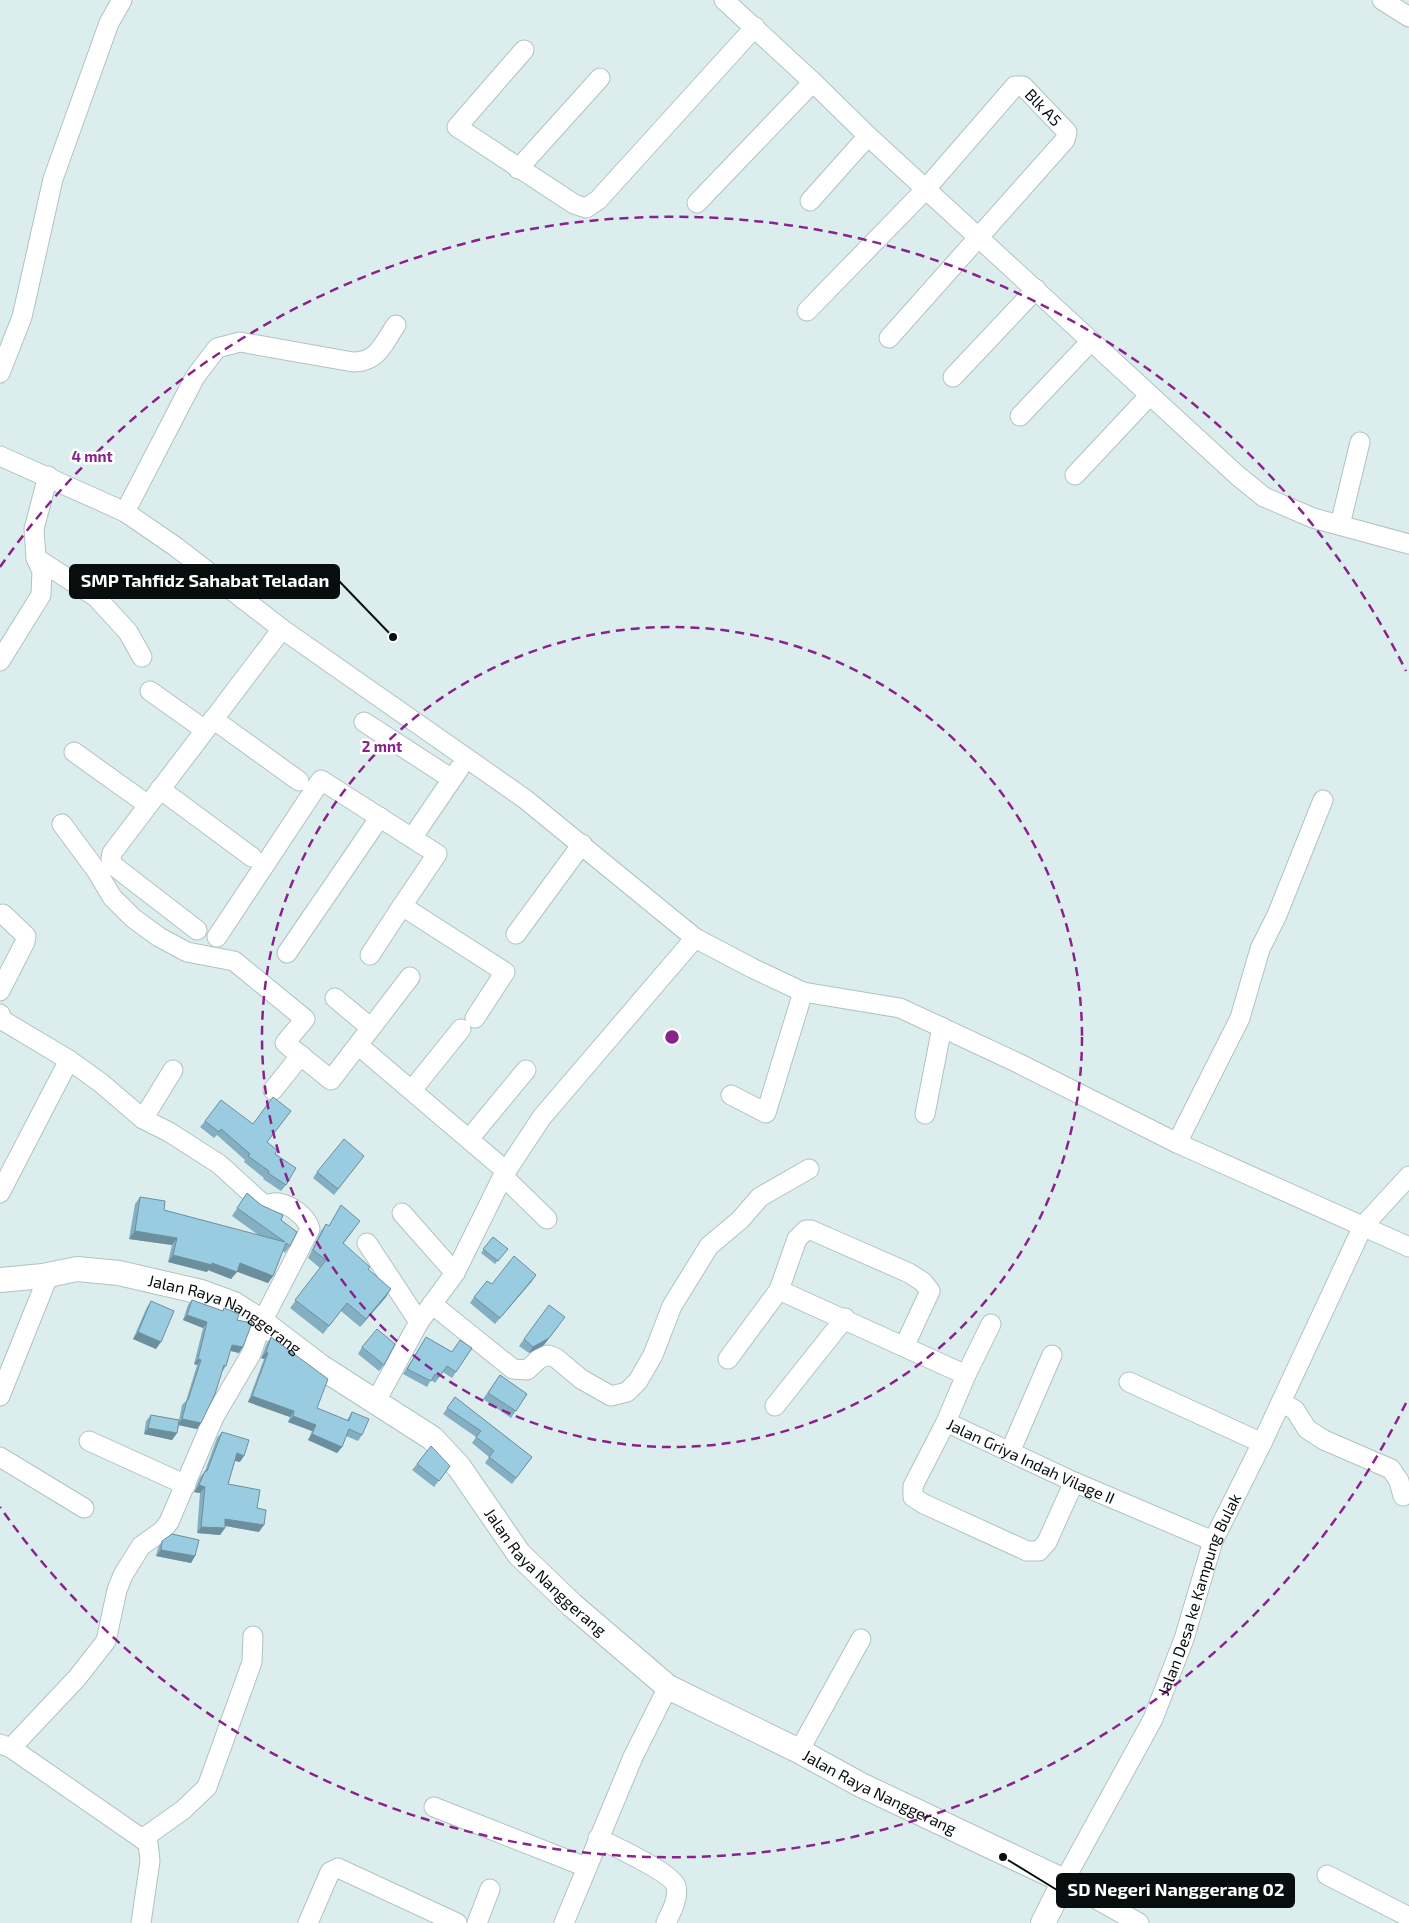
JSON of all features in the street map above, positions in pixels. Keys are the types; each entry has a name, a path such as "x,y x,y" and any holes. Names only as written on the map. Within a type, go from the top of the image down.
{"street":[{"path":"0,373 22,317 53,180 109,22 122,0"},
{"path":"724,0 755,27 925,189 1238,476 1264,497 1313,518 1409,544"},
{"path":"524,50 457,126 574,204 586,208 598,200 755,27"},
{"path":"518,168 600,78"},
{"path":"697,203 813,82"},
{"name":"Blk A5","path":"925,189 1015,86 1023,86 1067,132 1067,136 979,237"},
{"path":"810,201 868,136"},
{"path":"807,311 925,189"},
{"path":"889,338 979,237"},
{"path":"953,377 1036,289"},
{"path":"125,512 195,377 217,348 240,342 353,362 366,362 376,356 396,325"},
{"path":"1020,416 1091,341"},
{"path":"1076,475 1150,395"},
{"path":"1340,525 1360,442"},
{"path":"0,456 125,512 176,547 282,629 525,799 695,938 803,992 900,1008 942,1026 1177,1143 1409,1247"},
{"path":"0,661 41,595 42,571 36,558 34,529 48,476"},
{"path":"36,558 96,597 128,632 142,657"},
{"path":"197,930 112,863 112,853 282,629"},
{"path":"150,691 299,781"},
{"path":"364,722 452,779"},
{"path":"74,752 148,805"},
{"path":"412,838 466,758"},
{"path":"217,937 321,780 437,854 370,955"},
{"path":"160,788 252,857"},
{"path":"1177,1143 1240,1018 1260,949 1277,915 1323,800"},
{"path":"287,953 380,817"},
{"path":"62,824 96,870 112,897 133,918 160,937 187,952 234,961 305,1019 285,1042 331,1080 410,977"},
{"path":"516,934 582,844"},
{"path":"402,906 505,972 468,1023 412,1090"},
{"path":"0,991 25,942 26,936 3,914"},
{"path":"376,1401 420,1322 455,1273 504,1173 542,1117 695,938"},
{"path":"731,1095 766,1113 803,992"},
{"path":"335,998 371,1028"},
{"path":"0,1014 2,1020 69,1060 101,1083 143,1119 169,1132 219,1164 263,1204 279,1203 284,1205 300,1214 309,1224 310,1234 262,1322 251,1354 214,1417 169,1522 162,1531 141,1546 124,1575 117,1590 106,1641 78,1678 5,1746 148,1844 150,1861 141,1923"},
{"path":"924,1114 942,1026"},
{"path":"358,1045 469,1139 547,1219"},
{"path":"273,1090 301,1055"},
{"path":"0,1193 69,1060"},
{"path":"143,1119 173,1070"},
{"path":"469,1139 526,1070"},
{"path":"432,1304 513,1369 527,1370 539,1359 548,1355 556,1358 582,1379 611,1396 621,1395 632,1388 653,1355 672,1306 709,1246 740,1220 760,1197 809,1169"},
{"name":"Jalan Desa ke Kampung Bulak","path":"1064,1881 1153,1719 1184,1640 1213,1541 1262,1443 1363,1226 1409,1176"},
{"path":"402,1213 455,1273"},
{"path":"728,1359 780,1290 797,1239 806,1230 811,1230 910,1273 923,1282 930,1291 904,1347"},
{"path":"367,1243 420,1322"},
{"name":"Jalan Raya Nanggerang","path":"0,1280 49,1274 77,1268 119,1274 201,1292 234,1304 262,1322 321,1367 432,1438 459,1468 519,1554 572,1605 668,1687 799,1751 861,1785 1064,1881"},
{"path":"0,1396 49,1274"},
{"path":"780,1290 845,1318 966,1375"},
{"path":"775,1406 845,1318"},
{"name":"Jalan Griya Indah Vilage II","path":"991,1324 946,1422 1074,1482 1213,1541"},
{"path":"1010,1452 1052,1355"},
{"path":"1129,1382 1262,1443"},
{"path":"1281,1402 1295,1410 1307,1429 1324,1440 1390,1469 1399,1481 1403,1496"},
{"path":"946,1422 913,1486 913,1497 924,1504 1027,1551 1039,1551 1047,1542 1074,1482"},
{"path":"89,1441 186,1485"},
{"path":"0,1457 84,1508"},
{"path":"142,1839 183,1810 207,1787 252,1662 254,1636"},
{"path":"799,1751 860,1639"},
{"path":"564,1923 586,1866 647,1725 668,1687"},
{"path":"434,1808 586,1866"},
{"path":"598,1838 665,1874 675,1885 676,1896 666,1923"},
{"path":"308,1923 330,1872 338,1868 457,1923"},
{"path":"1326,1875 1408,1918"},
{"path":"1043,1923 1064,1881 1139,1923"},
{"path":"477,1923 490,1889"}],"building":[{"path":"273,1097 291,1111 267,1142 277,1150 275,1154 296,1168 286,1185 248,1156 250,1154 221,1129 219,1132 205,1121 221,1100 253,1124"},
{"path":"344,1139 364,1156 338,1189 317,1172"},
{"path":"247,1193 261,1205 283,1215 281,1220 297,1232 290,1246 286,1243 273,1276 240,1263 237,1272 212,1263 212,1265 173,1255 177,1238 135,1231 140,1197 165,1201 164,1210 285,1242 237,1208"},
{"path":"341,1205 360,1221 343,1243 391,1289 366,1319 347,1303 329,1326 295,1300 326,1260 313,1250 326,1224 329,1226"},
{"path":"493,1237 508,1249 498,1261 483,1249"},
{"path":"514,1256 536,1275 500,1318 474,1297 487,1281 492,1284"},
{"path":"192,1300 223,1311 224,1308 239,1315 237,1320 252,1323 243,1347 232,1345 215,1394 201,1423 182,1419 201,1360 198,1359 207,1322 187,1315"},
{"path":"151,1301 174,1311 161,1342 138,1332"},
{"path":"549,1305 565,1317 549,1338 533,1347 524,1339"},
{"path":"377,1329 395,1344 384,1365 362,1347"},
{"path":"271,1337 328,1379 317,1408 349,1421 352,1412 369,1419 362,1435 349,1429 342,1447 312,1434 316,1425 293,1416 294,1411 252,1396 268,1353 266,1352"},
{"path":"426,1337 452,1352 460,1340 472,1348 456,1372 447,1366 439,1377 435,1374 431,1381 407,1369"},
{"path":"500,1375 527,1394 516,1411 488,1393"},
{"path":"455,1397 532,1457 516,1478 489,1457 494,1451 476,1437 481,1431 447,1408"},
{"path":"151,1415 179,1420 177,1433 148,1428"},
{"path":"222,1432 249,1440 244,1456 237,1453 228,1484 260,1490 257,1508 266,1510 264,1525 225,1519 225,1528 201,1527 205,1487 199,1485 205,1471 207,1471"},
{"path":"431,1446 450,1466 439,1481 417,1464"},
{"path":"172,1534 199,1540 195,1556 161,1550 162,1541"}],"place":[{"name":"SMP Tahfidz Sahabat Teladan","path":"393,637"},
{"name":"SD Negeri Nanggerang 02","path":"1003,1857"}]}
